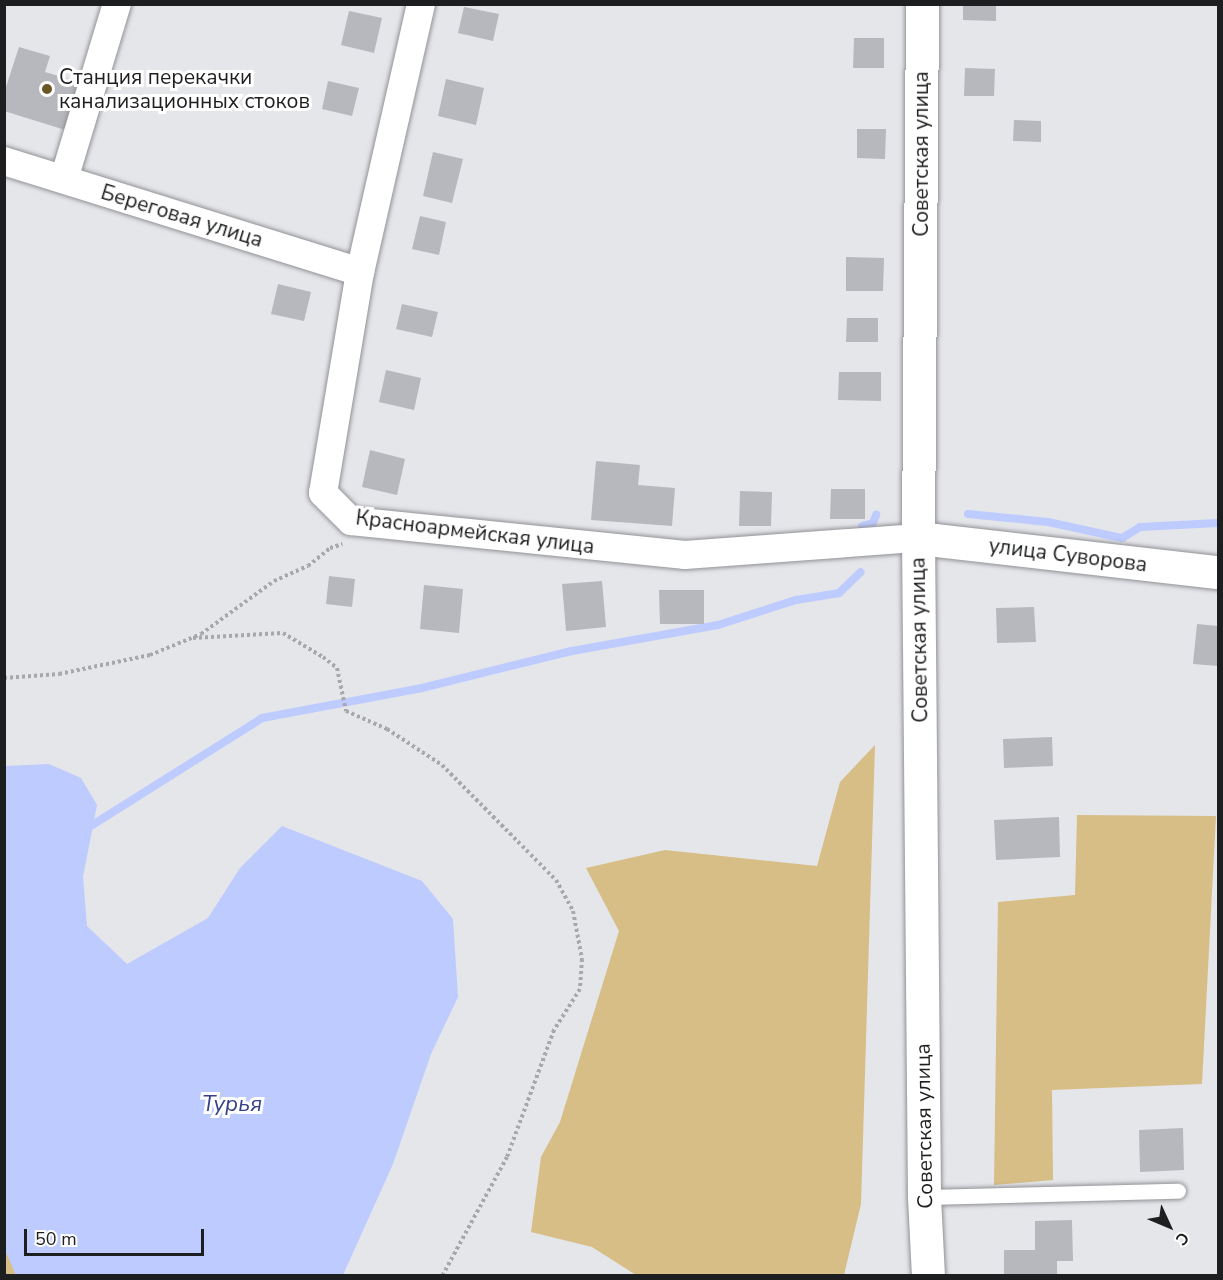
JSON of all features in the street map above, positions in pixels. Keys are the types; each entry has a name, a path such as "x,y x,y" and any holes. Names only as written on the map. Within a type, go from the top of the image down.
{"main road":[{"name":"Советская улица","path":"922,4 918,538 924,1197 928,1275"},
{"name":"улица Суворова","path":"918,538 1218,572"}],"street":[{"path":"64,179 117,4"},
{"name":"Красноармейская улица","path":"421,4 360,272 323,493 351,521 685,555 918,538"},
{"name":"Береговая улица","path":"4,161 360,272"}],"lane":[{"path":"924,1197 1178,1191"}],"path":[{"path":"4,678 59,674 150,655 193,638 274,581 308,566 330,548 378,524"},
{"path":"193,638 283,633 323,657 337,668 346,711 387,729 442,765 556,880 573,911 582,959 580,988 554,1030 507,1157 442,1275"}],"shaded area":[{"path":"875,745 861,1204 844,1275 636,1275 592,1247 531,1232 541,1157 560,1122 619,931 586,868 665,850 817,866 840,782"},
{"path":"1077,815 1216,816 1202,1084 1052,1090 1053,1180 994,1185 998,902 1075,895"},
{"path":"5,1248 16,1275 5,1275"}],"water":[{"name":"Турья","path":"49,764 81,778 97,805 83,877 87,926 127,964 208,918 240,868 282,826 422,881 453,919 458,997 431,1054 393,1164 343,1275 16,1275 4,1248 5,766"}],"building":[{"path":"963,4 996,4 996,21 963,20"},
{"path":"464,7 499,14 493,41 458,33"},
{"path":"349,11 382,18 374,53 341,45"},
{"path":"854,38 884,38 884,68 853,68"},
{"name":"Станция перекачки канализационных стоков","path":"19,47 50,56 45,72 90,85 75,133 4,111 4,93"},
{"path":"965,68 995,69 994,96 964,96"},
{"path":"446,79 484,88 476,125 438,116"},
{"path":"328,81 359,88 352,116 322,109"},
{"path":"1014,120 1041,121 1041,142 1013,141"},
{"path":"857,129 886,129 885,159 857,158"},
{"path":"433,152 463,159 452,203 423,196"},
{"path":"420,216 446,222 439,255 412,249"},
{"path":"846,257 884,258 883,291 846,291"},
{"path":"278,284 311,292 304,321 271,314"},
{"path":"402,304 438,312 432,337 396,329"},
{"path":"847,318 878,318 878,342 846,342"},
{"path":"386,370 421,378 414,410 379,402"},
{"path":"839,372 881,372 881,401 838,400"},
{"path":"370,450 405,459 397,495 362,487"},
{"path":"596,461 640,465 638,485 675,488 672,526 591,520"},
{"path":"831,489 865,489 865,519 830,519"},
{"path":"740,491 772,492 771,526 739,526"},
{"path":"329,576 355,579 352,607 326,604"},
{"path":"602,581 606,627 566,631 562,584"},
{"path":"424,585 463,589 459,633 420,629"},
{"path":"659,590 704,590 704,624 660,624"},
{"path":"1034,607 1036,642 997,643 996,608"},
{"path":"1197,624 1218,626 1218,666 1193,664"},
{"path":"1052,737 1053,766 1004,768 1003,739"},
{"path":"1059,817 1060,857 996,860 994,820"},
{"path":"1183,1128 1184,1170 1140,1172 1139,1130"},
{"path":"1072,1220 1073,1261 1057,1261 1057,1276 1004,1276 1004,1250 1035,1250 1035,1221"}],"waterway":[{"path":"968,514 1048,522 1122,538 1140,527 1218,523"},
{"path":"862,526 873,523 876,515"},
{"path":"86,829 262,718 422,688 572,651 718,625 796,600 839,593 861,572"}],"place":[{"name":"Станция перекачки канализационных стоков","path":"47,89"}]}
